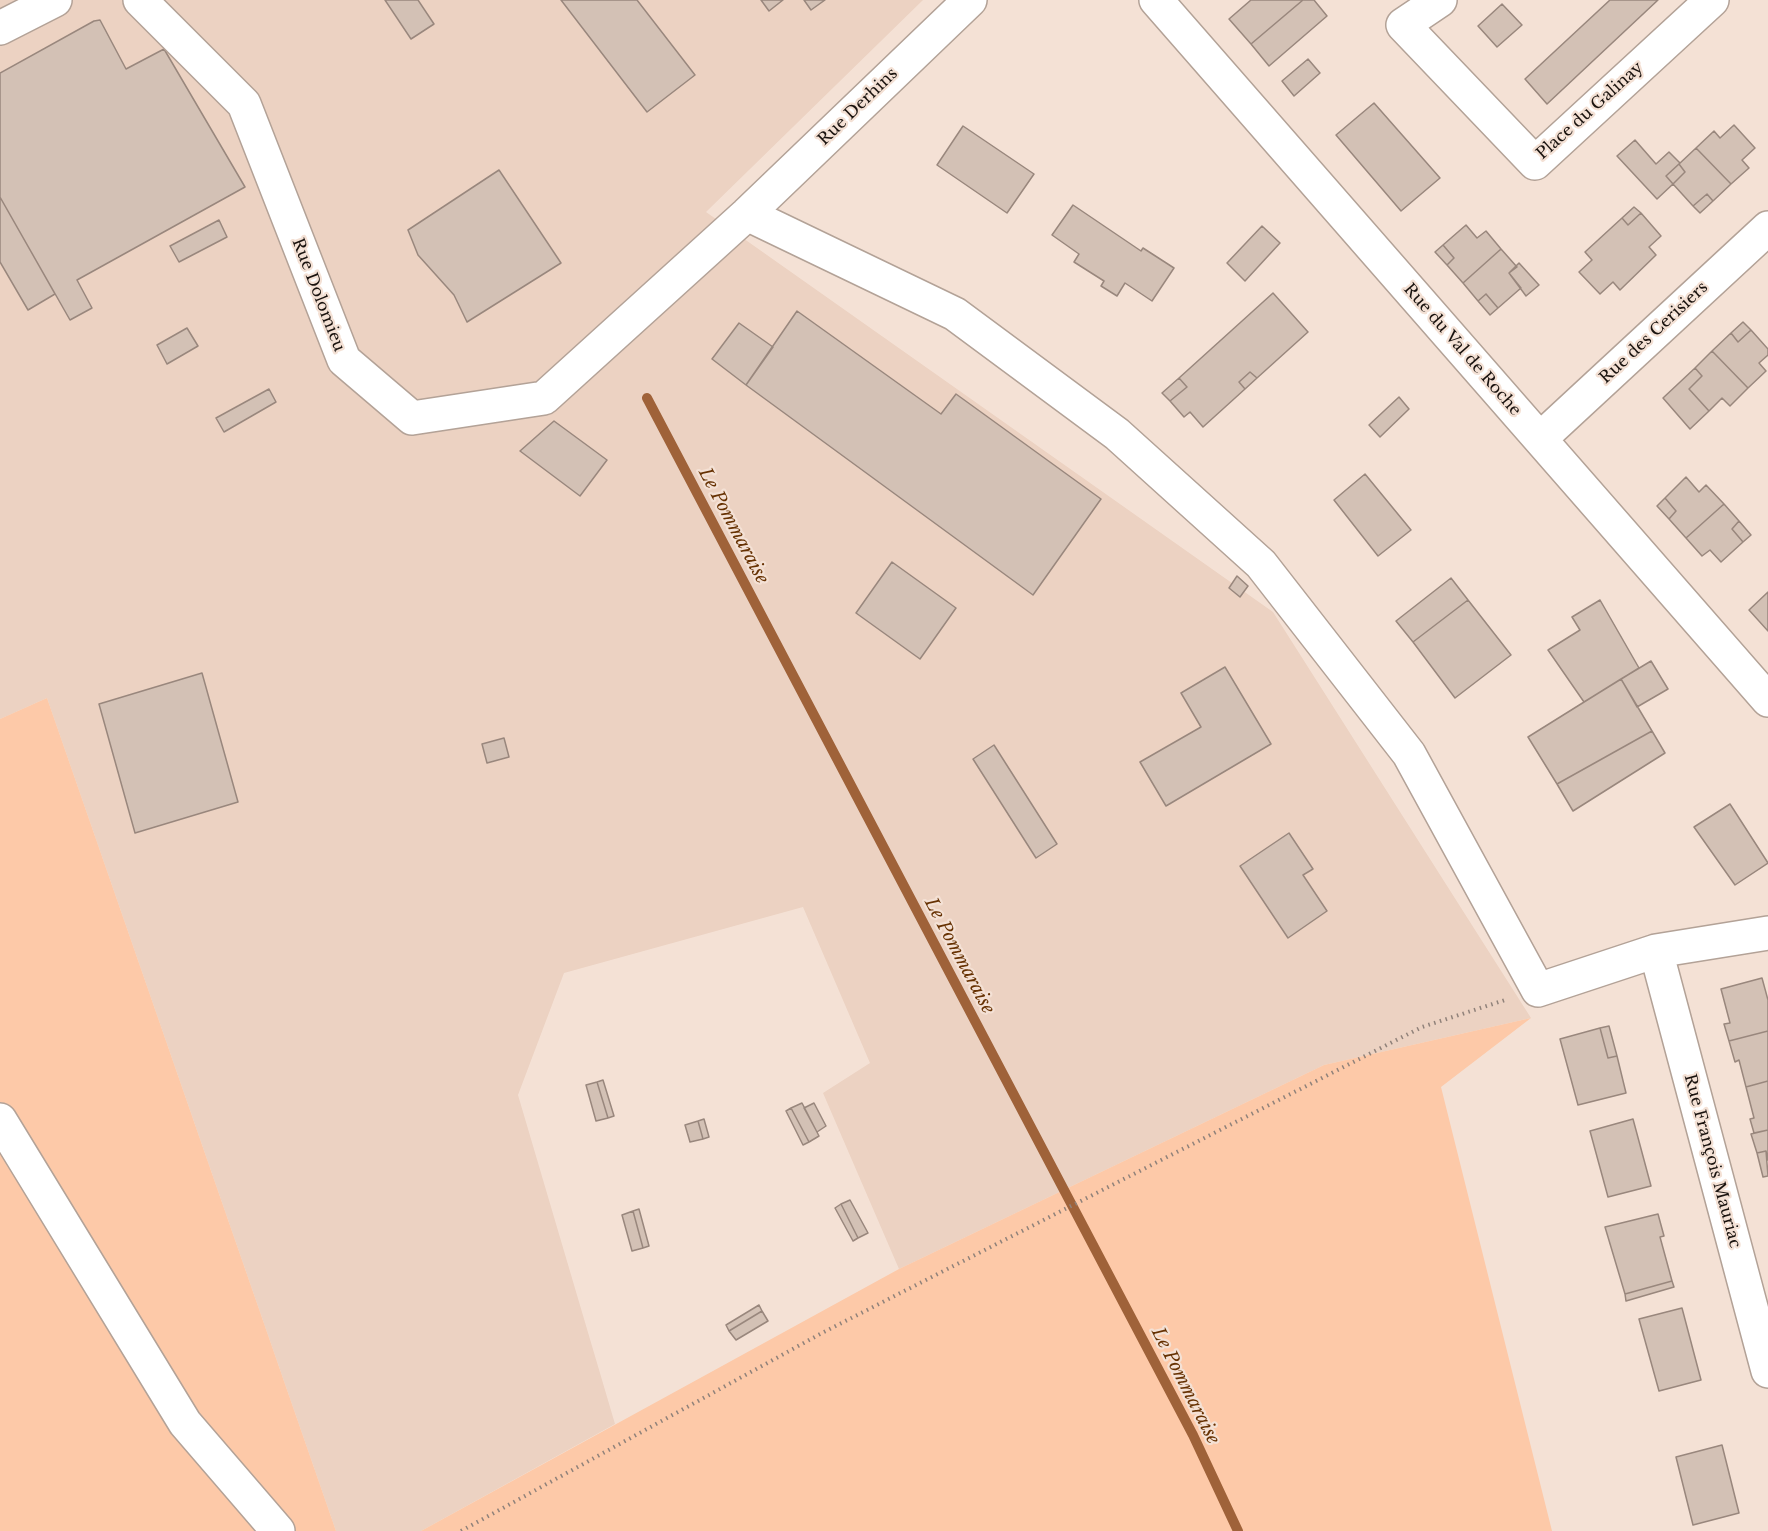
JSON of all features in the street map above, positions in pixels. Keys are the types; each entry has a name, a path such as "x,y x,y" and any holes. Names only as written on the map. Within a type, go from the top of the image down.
{"street":[{"path":"0,28 55,0"},
{"name":"Rue Dolomieu","path":"140,0 244,104 344,360 412,418 544,398 747,214"},
{"name":"Rue Derhins","path":"747,214 970,0"},
{"name":"Rue du Val de Roche","path":"1156,0 1768,700"},
{"name":"Place du Galinay","path":"1440,0 1403,26 1536,163 1712,0"},
{"path":"747,214 956,314 1117,434 1261,564 1410,754 1538,990 1656,951 1768,933"},
{"name":"Rue des Cerisiers","path":"1540,439 1768,228"},
{"name":"Rue François Mauriac","path":"1656,951 1768,1371"},
{"path":"0,1120 184,1423 278,1531"}],"path":[{"path":"461,1531 822,1333 1422,1027 1538,990"}],"shaded area":[{"path":"0,0 923,0 706,212 1273,612 1531,1018 1324,1065 899,1269 823,1093 870,1063 803,907 564,973 518,1095 615,1424 421,1531 336,1531 47,698 0,719"},
{"path":"47,698 336,1531 0,1531 0,719"},
{"path":"1531,1018 1441,1087 1552,1531 421,1531 899,1269 1324,1065"}],"building":[{"path":"385,0 418,0 434,24 411,39"},
{"path":"561,0 637,0 695,75 647,112"},
{"path":"761,0 783,0 769,11"},
{"path":"804,0 825,0 811,10"},
{"path":"1251,0 1303,0 1251,44 1229,19"},
{"path":"1303,0 1314,0 1327,16 1269,66 1251,44"},
{"path":"1610,0 1658,0 1547,104 1525,79"},
{"path":"1502,4 1522,25 1497,47 1478,26"},
{"path":"100,20 126,69 164,49 245,187 77,280 92,308 70,320 0,197 0,73 94,21"},
{"path":"1308,59 1320,73 1294,96 1282,81"},
{"path":"1374,103 1440,178 1401,211 1336,135"},
{"path":"1734,125 1755,148 1742,160 1749,168 1731,184 1696,148 1714,131 1720,138"},
{"path":"963,126 1034,174 1007,213 937,165"},
{"path":"1635,140 1656,164 1669,152 1680,163 1666,176 1673,184 1657,199 1617,156"},
{"path":"1696,148 1731,184 1713,201 1707,194 1693,206 1673,184 1685,172 1679,164"},
{"path":"1679,164 1685,172 1673,184 1666,176"},
{"path":"499,170 561,263 467,322 454,295 418,255 408,230"},
{"path":"1707,194 1713,201 1700,213 1693,206"},
{"path":"0,197 55,294 28,310 0,262"},
{"path":"1073,205 1141,251 1143,248 1174,268 1152,301 1125,283 1117,296 1101,286 1104,281 1074,262 1079,254 1052,235"},
{"path":"1634,207 1641,213 1628,225 1622,218"},
{"path":"1641,213 1661,236 1649,247 1656,255 1620,290 1613,282 1600,294 1579,272 1592,260 1585,252 1622,218 1628,225"},
{"path":"219,220 227,237 179,262 170,246"},
{"path":"1466,225 1477,238 1486,231 1501,249 1463,283 1447,265 1454,258 1443,245"},
{"path":"1262,226 1280,243 1245,281 1227,263"},
{"path":"1443,245 1454,258 1447,265 1435,252"},
{"path":"1501,249 1517,267 1509,273 1521,288 1498,308 1486,294 1478,301 1463,283"},
{"path":"1519,263 1539,285 1526,296 1509,273"},
{"path":"1273,293 1308,332 1257,378 1250,372 1239,382 1245,389 1203,427 1190,412 1184,417 1170,401 1187,387 1179,378"},
{"path":"1486,294 1498,308 1490,315 1478,301"},
{"path":"797,311 941,414 956,394 1101,499 1033,595 746,385"},
{"path":"1743,322 1751,330 1738,342 1731,333"},
{"path":"739,323 773,347 746,385 712,359"},
{"path":"187,328 198,346 167,364 157,345"},
{"path":"1751,330 1768,349 1768,355 1759,363 1766,371 1748,388 1712,351 1731,333 1738,342"},
{"path":"1712,351 1748,388 1730,406 1722,398 1709,411 1689,389 1702,376 1695,368"},
{"path":"1695,368 1702,376 1689,389 1709,411 1690,429 1663,398"},
{"path":"1250,372 1257,378 1245,389 1239,382"},
{"path":"1179,378 1187,387 1170,401 1162,393"},
{"path":"269,389 276,402 224,432 216,418"},
{"path":"1399,397 1409,409 1380,437 1369,425"},
{"path":"554,421 607,460 580,496 520,451"},
{"path":"1365,474 1411,530 1378,556 1334,500"},
{"path":"1686,477 1699,492 1706,485 1724,504 1686,538 1669,519 1676,511 1665,498"},
{"path":"1665,498 1676,511 1669,519 1657,506"},
{"path":"1724,504 1739,521 1732,529 1743,542 1721,562 1710,550 1702,556 1686,538"},
{"path":"1739,521 1751,535 1743,542 1732,529"},
{"path":"892,562 956,608 920,659 856,613"},
{"path":"1237,576 1248,586 1240,597 1229,588"},
{"path":"1451,578 1468,600 1413,642 1396,621"},
{"path":"1768,592 1768,631 1749,610"},
{"path":"1468,600 1511,655 1455,698 1413,642"},
{"path":"1600,600 1639,668 1584,702 1548,650 1580,630 1572,617"},
{"path":"1651,661 1668,689 1637,707 1621,679"},
{"path":"1225,667 1271,744 1166,806 1140,762 1201,727 1181,693"},
{"path":"202,673 238,802 135,833 99,704"},
{"path":"1621,679 1652,731 1557,784 1528,737"},
{"path":"1652,731 1665,753 1573,811 1557,784"},
{"path":"504,738 509,757 487,763 482,744"},
{"path":"994,745 1057,844 1036,858 973,759"},
{"path":"1730,804 1768,863 1735,885 1694,827"},
{"path":"1289,833 1313,869 1303,875 1327,911 1288,938 1240,866"},
{"path":"1762,978 1768,1000 1768,1031 1729,1041 1724,1024 1730,1023 1721,989"},
{"path":"1609,1026 1617,1056 1608,1058 1600,1028"},
{"path":"1600,1028 1608,1058 1617,1056 1626,1093 1578,1105 1560,1039"},
{"path":"1768,1031 1768,1081 1746,1087 1739,1060 1735,1062 1729,1041"},
{"path":"603,1080 614,1116 608,1118 597,1082"},
{"path":"1768,1081 1768,1130 1754,1133 1750,1119 1754,1118 1746,1087"},
{"path":"597,1082 608,1118 596,1121 586,1085"},
{"path":"802,1103 819,1136 809,1142 791,1108"},
{"path":"814,1103 826,1126 817,1132 804,1108"},
{"path":"791,1108 809,1142 803,1145 786,1111"},
{"path":"704,1119 709,1137 703,1139 698,1121"},
{"path":"1633,1119 1651,1186 1608,1197 1590,1131"},
{"path":"698,1121 703,1139 690,1142 685,1125"},
{"path":"1768,1130 1768,1160 1766,1151 1757,1153 1751,1134"},
{"path":"1766,1151 1768,1176 1763,1177 1757,1153"},
{"path":"850,1200 868,1233 858,1238 841,1204"},
{"path":"841,1204 858,1238 853,1241 835,1208"},
{"path":"639,1209 649,1246 643,1248 633,1211"},
{"path":"633,1211 643,1248 632,1251 622,1215"},
{"path":"1658,1214 1664,1236 1660,1237 1672,1281 1625,1294 1605,1227"},
{"path":"1672,1281 1674,1287 1626,1301 1625,1294"},
{"path":"759,1305 762,1311 729,1331 726,1325"},
{"path":"1682,1308 1701,1380 1659,1391 1639,1319"},
{"path":"762,1311 768,1321 736,1340 729,1331"},
{"path":"1722,1445 1739,1513 1693,1525 1676,1457"}],"waterway":[{"name":"Le Pommaraise","path":"647,398 1193,1435 1238,1531"}]}
